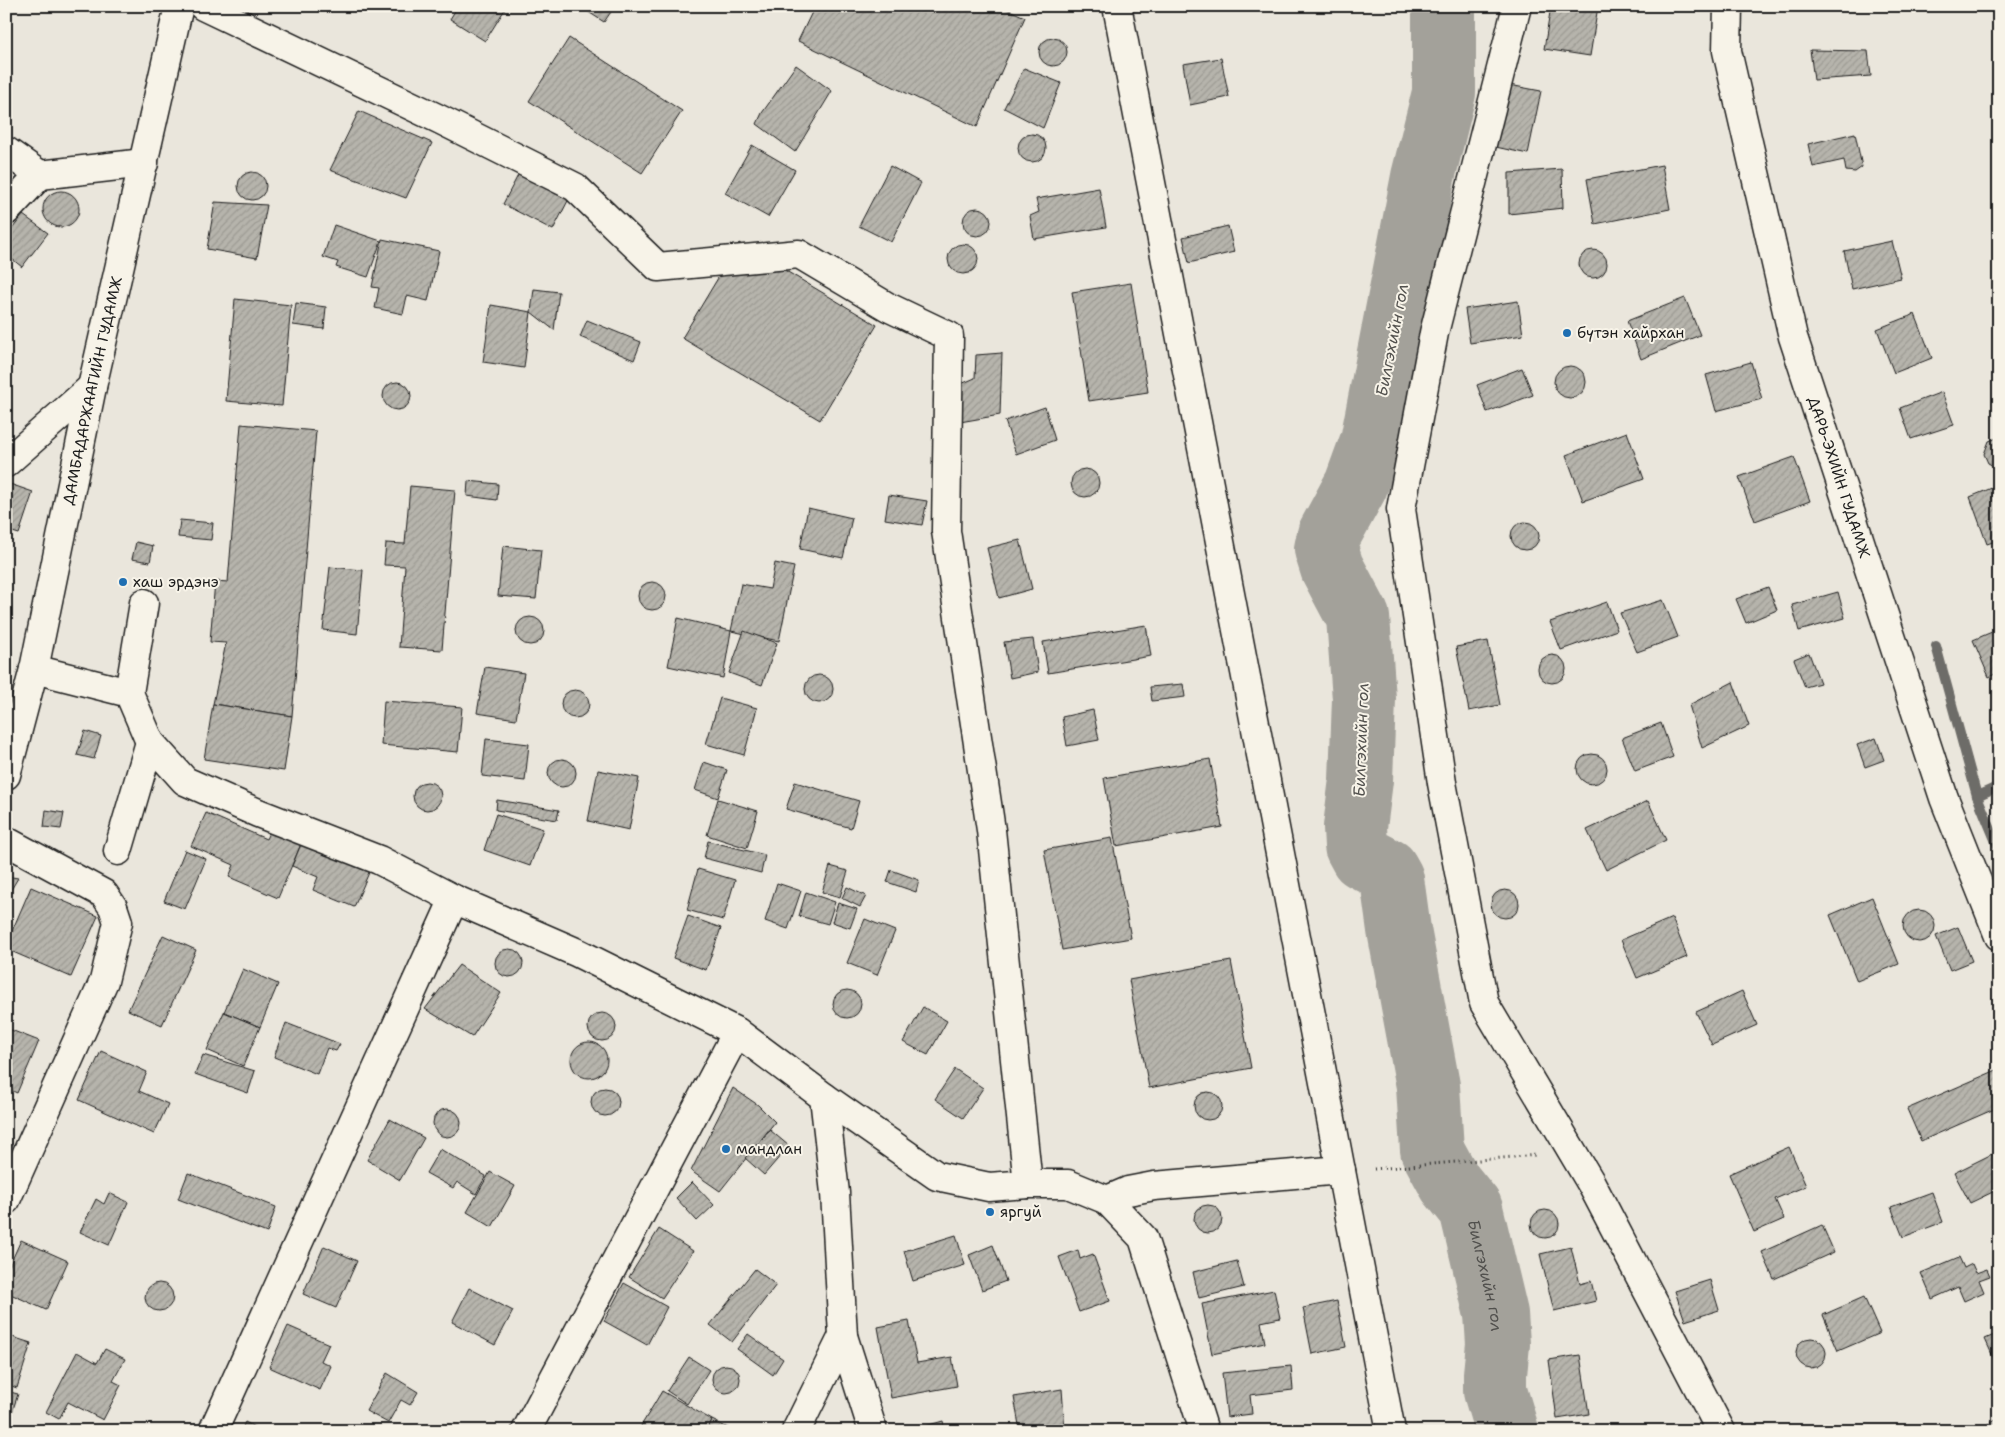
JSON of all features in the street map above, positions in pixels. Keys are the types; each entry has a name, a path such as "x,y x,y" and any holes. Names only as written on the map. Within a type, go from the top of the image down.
{"street":[{"name":"ДАМБАДАРЖААГИЙН ГУДАМЖ","path":"6,775 24,715 92,387 179,6"},
{"path":"203,6 575,187 658,267 799,254 888,308 948,336 946,531 991,830 1028,1184"},
{"path":"1117,6 1352,1170 1391,1431"},
{"path":"1517,6 1434,333 1401,510 1442,783 1484,1003 1591,1183 1721,1431"},
{"name":"ДАРЬ-ЭХИЙН ГУДАМЖ","path":"1728,6 1727,51 1794,337 1944,798 1999,936"},
{"path":"6,151 40,175"},
{"path":"6,211 40,175 144,163"},
{"path":"6,463 92,387"},
{"path":"144,603 129,692 150,742 185,781 258,813 379,860 454,899 578,953 737,1032 824,1098 937,1176 989,1187 1028,1184 1068,1184 1107,1200 1143,1238 1204,1431"},
{"path":"34,669 129,692"},
{"path":"118,851 150,742"},
{"path":"6,841 104,894 113,907 118,922 104,981 6,1200"},
{"path":"213,1431 454,899"},
{"path":"526,1431 737,1032"},
{"path":"824,1098 835,1193 843,1336 873,1431"},
{"path":"1107,1200 1128,1191 1154,1186 1352,1170"},
{"path":"796,1431 843,1336"}],"path":[{"path":"1352,1170 1512,1156"}],"building":[{"path":"458,6 507,6 485,41 450,19"},
{"path":"579,6 615,6 604,22"},
{"path":"815,6 1000,6 1025,17 977,127 798,41"},
{"path":"1551,6 1598,6 1590,56 1544,49"},
{"path":"569,38 682,111 642,173 529,101"},
{"path":"1053,38 1063,42 1067,52 1063,62 1053,66 1043,62 1039,52 1043,42"},
{"path":"1810,50 1868,51 1871,76 1814,80"},
{"path":"1221,58 1229,97 1190,105 1183,64"},
{"path":"796,65 832,91 795,152 757,124 762,113"},
{"path":"1024,68 1061,83 1043,128 1004,108"},
{"path":"1504,84 1541,91 1528,154 1491,146"},
{"path":"359,111 432,143 406,198 330,170"},
{"path":"1855,133 1862,167 1855,172 1846,171 1844,160 1813,167 1808,144"},
{"path":"1032,134 1042,138 1046,148 1042,158 1032,162 1022,158 1018,148 1022,138"},
{"path":"752,145 795,170 768,217 725,193"},
{"path":"525,162 575,187 553,230 503,204"},
{"path":"1662,165 1670,209 1595,224 1587,179"},
{"path":"890,166 921,183 891,242 859,226"},
{"path":"1562,169 1563,208 1509,214 1509,173"},
{"path":"252,172 262,176 266,186 262,196 252,200 242,196 238,186 242,176"},
{"path":"1099,188 1106,227 1034,239 1030,216 1039,212 1036,199"},
{"path":"61,191 68,192 74,196 78,202 78,216 74,222 68,226 61,227 54,226 48,222 44,216 43,209 44,202 48,196 54,192"},
{"path":"215,202 267,205 257,258 207,249"},
{"path":"977,208 987,212 991,222 987,232 977,236 967,232 963,222 967,212"},
{"path":"23,215 48,233 22,267 6,254 6,237"},
{"path":"334,225 381,241 368,277 336,267 338,262 323,257"},
{"path":"1228,226 1234,252 1189,263 1183,237"},
{"path":"382,239 439,251 428,301 407,296 403,314 375,308 379,288 372,287"},
{"path":"1892,241 1901,278 1852,289 1844,251"},
{"path":"739,243 877,325 820,420 682,338"},
{"path":"963,244 974,248 978,259 974,270 963,274 952,270 948,259 952,248"},
{"path":"1593,250 1603,254 1607,264 1603,274 1593,278 1583,274 1579,264 1583,254"},
{"path":"1131,283 1148,392 1089,401 1072,292"},
{"path":"534,289 559,292 554,330 531,312"},
{"path":"1685,298 1700,335 1641,359 1627,321"},
{"path":"235,299 291,305 282,406 226,401"},
{"path":"1518,301 1523,335 1470,343 1465,309"},
{"path":"296,303 326,307 324,329 293,325"},
{"path":"491,305 531,312 524,368 483,362"},
{"path":"1915,314 1932,358 1894,373 1877,329"},
{"path":"587,320 641,342 634,360 580,337"},
{"path":"1002,353 1000,415 960,422 961,384 975,378 976,355"},
{"path":"1751,362 1762,399 1716,411 1706,375"},
{"path":"1570,366 1576,367 1581,371 1585,376 1585,388 1581,393 1576,397 1570,398 1564,397 1559,393 1555,388 1554,382 1555,376 1559,371 1564,367"},
{"path":"1522,368 1533,395 1487,412 1477,385"},
{"path":"397,382 407,386 411,396 407,406 397,410 387,406 383,396 387,386"},
{"path":"1942,392 1954,425 1911,439 1900,408"},
{"path":"1045,407 1055,440 1016,454 1005,421"},
{"path":"241,424 316,431 292,716 213,704 226,643 210,642 215,581 228,582"},
{"path":"1627,432 1644,479 1583,501 1566,455"},
{"path":"1999,438 1999,468 1988,463 1984,454 1989,441"},
{"path":"1794,457 1810,501 1755,521 1739,477"},
{"path":"1085,469 1095,473 1099,483 1095,493 1085,497 1075,493 1071,483 1075,473"},
{"path":"468,481 498,484 497,500 467,496"},
{"path":"7,483 33,492 19,534 6,530"},
{"path":"1999,485 1999,540 1987,544 1970,497"},
{"path":"410,486 455,490 442,650 399,647 405,566 384,565 386,543 405,544"},
{"path":"889,495 927,501 922,525 885,519"},
{"path":"808,508 852,518 843,558 800,549"},
{"path":"180,520 213,523 211,540 178,537"},
{"path":"1525,522 1535,526 1539,536 1535,546 1525,550 1515,546 1511,536 1515,526"},
{"path":"1020,540 1032,589 999,598 987,548"},
{"path":"136,542 153,546 150,562 132,559"},
{"path":"503,546 541,550 536,599 498,596"},
{"path":"775,563 794,567 779,641 731,631 741,584 770,589"},
{"path":"330,567 363,570 357,634 323,630"},
{"path":"652,582 662,586 666,596 662,606 652,610 642,606 638,596 642,586"},
{"path":"1768,587 1777,610 1746,623 1736,599"},
{"path":"1838,592 1845,618 1799,631 1792,605"},
{"path":"1663,600 1678,637 1637,652 1620,613"},
{"path":"1607,602 1617,630 1561,650 1550,622"},
{"path":"530,617 540,621 544,631 540,641 530,645 520,641 516,631 520,621"},
{"path":"678,618 731,631 723,678 668,666"},
{"path":"1146,625 1151,656 1048,673 1043,642"},
{"path":"1999,629 1999,672 1989,677 1973,640"},
{"path":"744,631 777,643 762,685 729,673"},
{"path":"1033,639 1038,672 1010,678 1004,642"},
{"path":"1488,641 1500,705 1469,711 1456,647"},
{"path":"1809,653 1820,683 1805,687 1794,659"},
{"path":"1552,655 1562,659 1566,669 1562,679 1552,683 1542,679 1538,669 1542,659"},
{"path":"485,667 524,673 516,719 477,713"},
{"path":"819,675 829,679 833,689 829,699 819,703 809,699 805,689 809,679"},
{"path":"1733,682 1749,726 1702,748 1689,705"},
{"path":"1183,684 1185,697 1152,701 1150,687"},
{"path":"575,690 585,694 589,704 585,714 575,718 565,714 561,704 565,694"},
{"path":"720,698 757,708 744,755 706,744"},
{"path":"384,701 462,707 458,752 381,745"},
{"path":"213,704 292,716 284,771 204,759"},
{"path":"1093,710 1099,740 1067,746 1062,717"},
{"path":"1661,723 1673,757 1635,771 1622,738"},
{"path":"85,731 101,736 94,759 77,755"},
{"path":"1876,738 1884,760 1865,767 1857,745"},
{"path":"486,739 529,744 525,781 482,776"},
{"path":"1592,754 1603,758 1607,769 1603,780 1592,784 1581,780 1577,769 1581,758"},
{"path":"562,759 572,763 576,773 572,783 562,787 552,783 548,773 552,763"},
{"path":"1210,759 1222,827 1116,846 1104,778"},
{"path":"704,762 727,770 718,798 695,790"},
{"path":"598,770 639,778 629,830 588,821"},
{"path":"427,782 437,786 441,796 437,806 427,810 417,806 413,796 417,786"},
{"path":"795,782 859,801 851,828 786,809"},
{"path":"718,799 758,811 747,848 707,835"},
{"path":"497,800 559,810 557,820 496,810"},
{"path":"1648,801 1666,840 1606,870 1587,830"},
{"path":"46,810 64,813 61,829 44,827"},
{"path":"206,813 266,839 273,824 304,837 278,898 229,877 234,865 191,846"},
{"path":"496,814 543,829 530,866 484,850"},
{"path":"304,837 371,868 354,907 313,890 318,877 292,866"},
{"path":"1112,838 1131,938 1062,950 1044,850"},
{"path":"708,841 765,855 761,873 704,858"},
{"path":"185,850 206,859 185,909 164,901"},
{"path":"830,866 848,871 840,897 822,892"},
{"path":"698,869 735,880 723,920 687,910"},
{"path":"891,870 919,880 916,892 887,882"},
{"path":"6,876 18,878 6,898"},
{"path":"777,883 801,891 788,929 765,921"},
{"path":"31,887 98,916 71,977 6,949"},
{"path":"847,887 866,896 860,907 842,898"},
{"path":"1505,890 1515,894 1519,904 1515,914 1505,918 1495,914 1491,904 1495,894"},
{"path":"806,892 835,902 828,924 799,916"},
{"path":"1872,897 1899,964 1857,981 1830,915"},
{"path":"838,903 857,909 850,928 832,922"},
{"path":"1919,910 1931,914 1935,926 1931,938 1919,942 1907,938 1903,926 1907,914"},
{"path":"688,916 721,928 706,970 673,958"},
{"path":"1672,918 1687,957 1637,978 1621,940"},
{"path":"865,919 895,931 877,975 847,963"},
{"path":"1958,927 1972,961 1950,970 1936,936"},
{"path":"163,935 196,950 162,1025 128,1010"},
{"path":"509,949 519,953 523,963 519,973 509,977 499,973 495,963 499,953"},
{"path":"1231,961 1251,1068 1149,1088 1129,980"},
{"path":"459,965 501,993 472,1037 425,1009"},
{"path":"243,969 278,984 260,1027 224,1012"},
{"path":"847,990 857,994 861,1004 857,1014 847,1018 837,1014 833,1004 837,994"},
{"path":"1742,991 1757,1025 1712,1045 1696,1012"},
{"path":"923,1007 947,1021 928,1055 903,1042"},
{"path":"224,1012 260,1027 243,1066 207,1050"},
{"path":"602,1013 612,1017 616,1027 612,1037 602,1041 592,1037 588,1027 592,1017"},
{"path":"286,1023 340,1044 336,1051 327,1048 317,1074 274,1057"},
{"path":"6,1028 39,1041 17,1093 6,1088"},
{"path":"589,1042 596,1043 602,1047 606,1053 606,1067 602,1073 596,1077 589,1078 582,1077 576,1073 572,1067 571,1060 572,1053 576,1047 582,1043"},
{"path":"101,1051 147,1072 139,1091 168,1104 154,1134 79,1100"},
{"path":"203,1055 255,1071 248,1093 195,1074"},
{"path":"955,1069 983,1088 963,1118 935,1099"},
{"path":"1999,1069 1999,1107 1921,1141 1907,1109"},
{"path":"605,1088 615,1092 619,1102 615,1112 605,1116 595,1112 591,1102 595,1092"},
{"path":"733,1088 758,1105 775,1122 720,1191 691,1171"},
{"path":"1208,1092 1218,1096 1222,1106 1218,1116 1208,1120 1198,1116 1194,1106 1198,1096"},
{"path":"447,1109 457,1113 461,1123 457,1133 447,1137 437,1133 433,1123 437,1113"},
{"path":"390,1119 424,1138 400,1180 367,1160"},
{"path":"770,1130 789,1146 764,1175 745,1158"},
{"path":"1789,1147 1806,1186 1775,1199 1784,1219 1754,1232 1729,1174"},
{"path":"440,1149 486,1176 476,1194 457,1182 453,1188 426,1173"},
{"path":"1992,1154 1999,1166 1999,1189 1970,1203 1954,1173"},
{"path":"490,1172 515,1186 492,1227 467,1212"},
{"path":"188,1173 276,1207 267,1233 178,1199"},
{"path":"692,1182 714,1205 697,1221 676,1198"},
{"path":"1932,1192 1943,1222 1903,1237 1891,1207"},
{"path":"109,1193 128,1202 109,1245 80,1232 96,1199 104,1204"},
{"path":"1208,1205 1218,1209 1222,1219 1218,1229 1208,1233 1198,1229 1194,1219 1198,1209"},
{"path":"1545,1210 1555,1214 1559,1224 1555,1234 1545,1238 1535,1234 1531,1224 1535,1214"},
{"path":"1822,1225 1834,1252 1774,1279 1762,1252"},
{"path":"659,1229 693,1251 662,1298 629,1277"},
{"path":"956,1235 965,1265 913,1281 904,1251"},
{"path":"21,1240 68,1261 46,1310 6,1292 6,1273"},
{"path":"993,1245 1006,1281 982,1290 969,1255"},
{"path":"324,1246 357,1261 336,1308 303,1294"},
{"path":"1571,1247 1580,1284 1591,1281 1596,1301 1554,1311 1540,1254"},
{"path":"1078,1250 1080,1259 1093,1254 1110,1301 1079,1312 1059,1257"},
{"path":"1959,1257 1964,1268 1972,1264 1976,1273 1987,1269 1990,1276 1979,1280 1984,1292 1964,1301 1958,1287 1932,1299 1921,1273"},
{"path":"1237,1261 1244,1287 1199,1298 1193,1272"},
{"path":"755,1269 776,1285 732,1342 710,1325"},
{"path":"1710,1280 1719,1310 1685,1321 1675,1291"},
{"path":"159,1283 169,1287 173,1297 169,1307 159,1311 149,1307 145,1297 149,1287"},
{"path":"624,1283 667,1307 647,1345 604,1321"},
{"path":"469,1288 513,1311 495,1345 452,1322"},
{"path":"1274,1290 1280,1318 1261,1322 1265,1343 1212,1354 1202,1304"},
{"path":"1864,1297 1880,1333 1838,1351 1823,1315"},
{"path":"1337,1301 1346,1347 1312,1354 1303,1308"},
{"path":"909,1321 917,1363 952,1357 957,1386 891,1398 878,1327"},
{"path":"288,1326 329,1344 321,1361 331,1366 320,1390 269,1367"},
{"path":"1999,1333 1999,1368 1998,1368 1985,1339"},
{"path":"748,1334 783,1359 773,1375 737,1349"},
{"path":"6,1335 31,1343 17,1388 6,1384"},
{"path":"1811,1338 1822,1342 1826,1353 1822,1364 1811,1368 1800,1364 1796,1353 1800,1342"},
{"path":"105,1349 125,1359 113,1381 121,1385 103,1420 68,1402 59,1419 46,1412 77,1352 97,1363"},
{"path":"1580,1355 1589,1414 1557,1419 1549,1360"},
{"path":"689,1357 709,1370 687,1404 667,1391"},
{"path":"726,1365 736,1369 740,1379 736,1389 726,1393 716,1389 712,1379 716,1369"},
{"path":"1291,1366 1293,1390 1250,1395 1252,1414 1227,1417 1222,1373"},
{"path":"387,1373 418,1392 410,1405 401,1400 388,1423 366,1411"},
{"path":"1062,1389 1065,1431 1020,1431 1014,1397"},
{"path":"6,1391 18,1394 6,1431"},
{"path":"662,1391 712,1420 707,1431 638,1431"},
{"path":"1999,1418 1999,1431 1989,1431 1986,1426"},
{"path":"712,1420 734,1431 707,1431"},
{"path":"943,1421 945,1431 911,1431 911,1430"},
{"path":"245,1422 262,1431 241,1431"}],"waterway":[{"name":"Билгэхийн гол","path":"1444,6 1444,93 1423,177 1372,441 1356,485 1329,535 1326,549 1332,568 1358,617 1364,699 1361,780 1355,827 1356,846 1362,857 1387,870 1392,879 1399,930 1428,1086 1432,1150 1450,1183 1471,1209 1496,1314 1498,1344 1495,1391 1507,1431"},
{"path":"1936,646 1977,796 1999,849"},
{"path":"1977,796 1999,786"}],"place":[{"name":"бүтэн хайрхан","path":"1567,333"},
{"name":"хаш эрдэнэ","path":"123,582"},
{"name":"мандлан","path":"726,1149"},
{"name":"яргуй","path":"990,1212"}]}
